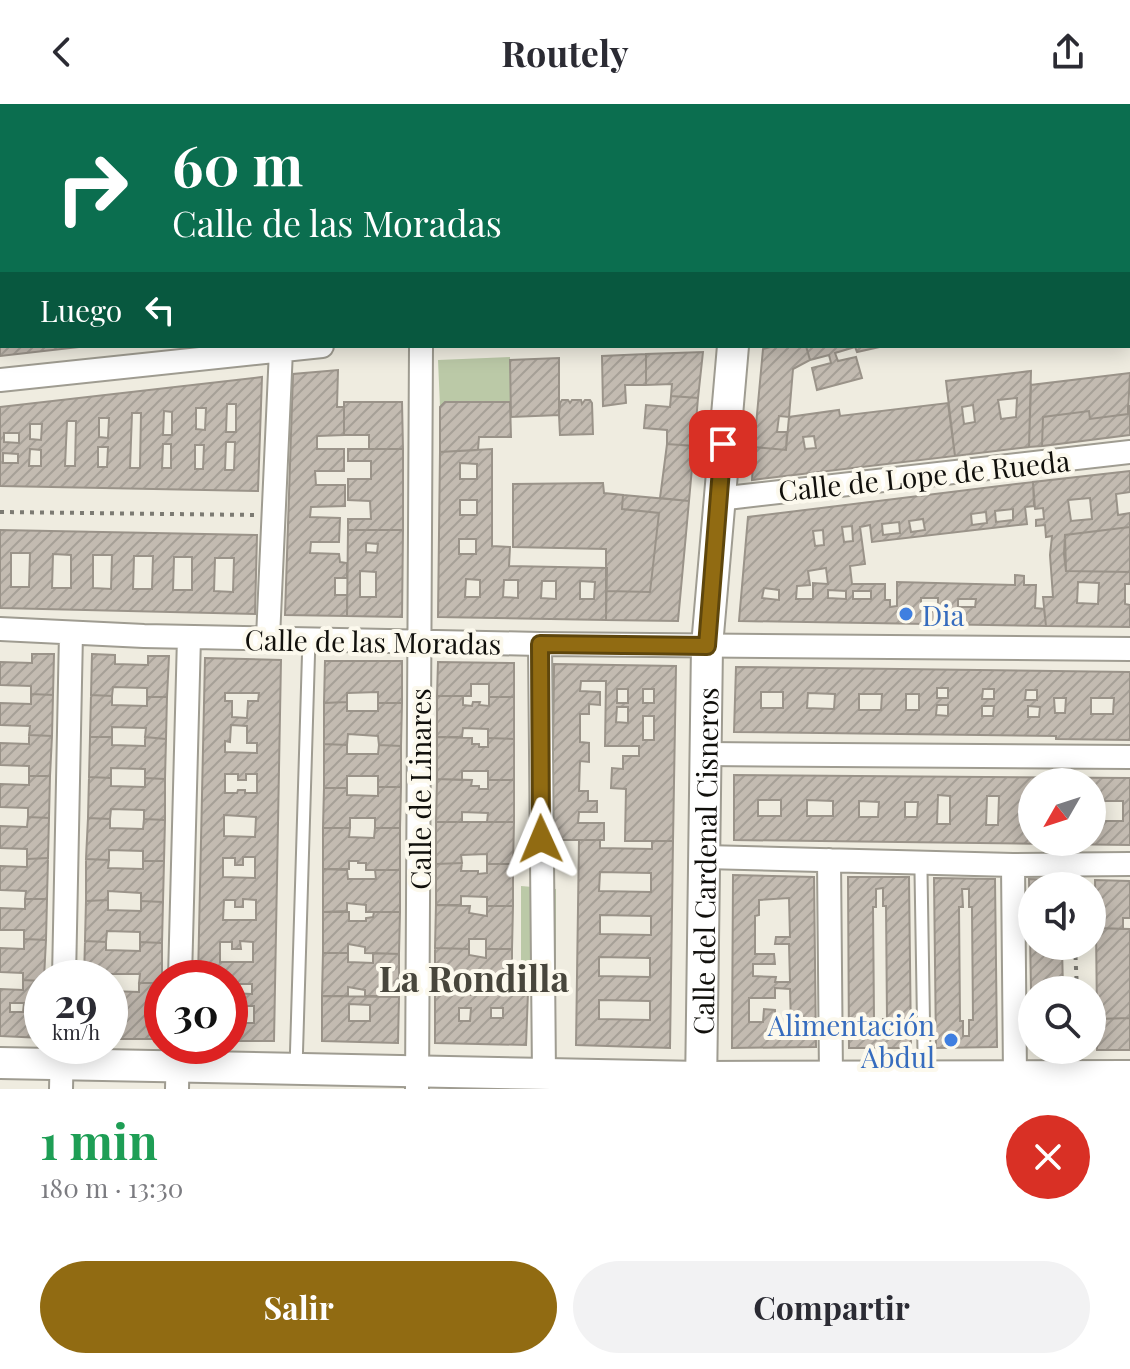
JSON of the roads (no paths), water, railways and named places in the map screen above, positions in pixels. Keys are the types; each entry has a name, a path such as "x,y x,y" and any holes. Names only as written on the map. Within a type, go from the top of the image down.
{"street":[{"path":"0,380 302,348"},
{"name":"Calle de Linares","path":"417,1080 421,348"},
{"name":"Calle del Cardenal Cisneros","path":"701,1083 707,646 733,348"},
{"path":"268,638 281,350"},
{"name":"Calle de Lope de Rueda","path":"718,499 1130,452"},
{"name":"Calle de las Moradas","path":"0,629 189,637 540,644 1130,649"},
{"path":"64,960 71,633"},
{"path":"180,960 189,637"},
{"path":"540,644 544,1074"},
{"path":"706,754 1130,757"},
{"path":"705,857 1013,865 1130,864"},
{"path":"829,860 831,1076"},
{"path":"1013,865 1015,1075"},
{"path":"0,1063 62,1067 296,1069 417,1080 544,1074 701,1083 831,1076 1130,1076"}],"lane":[{"path":"296,1069 309,638"},
{"path":"921,872 924,1052"}],"place":[{"name":"Dia","path":"906,614"},
{"name":"Alimentación Abdul","path":"951,1040"}],"district":[{"name":"La Rondilla","path":"474,977"}]}
